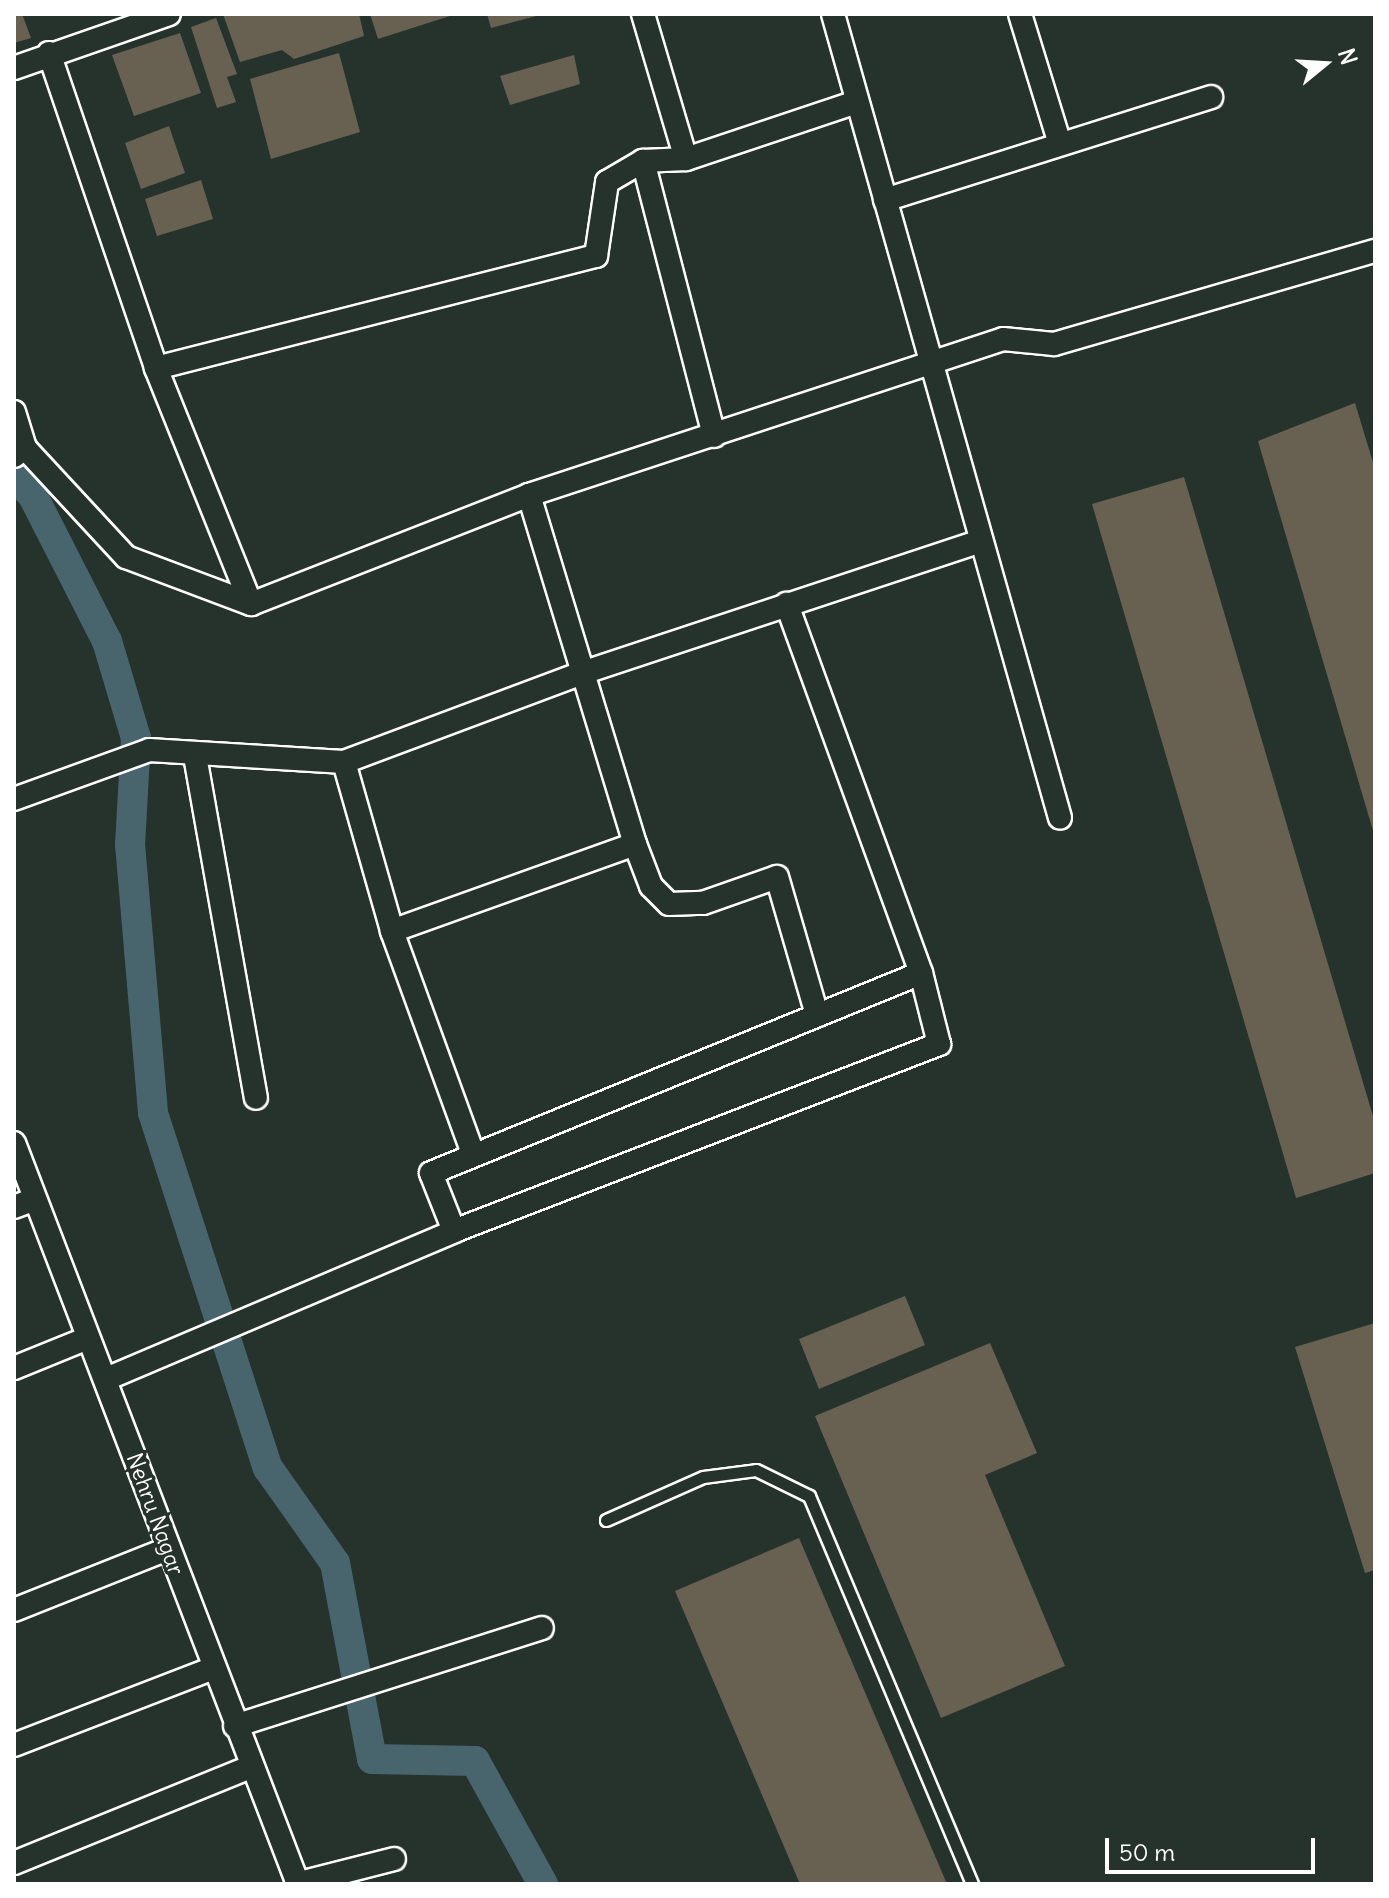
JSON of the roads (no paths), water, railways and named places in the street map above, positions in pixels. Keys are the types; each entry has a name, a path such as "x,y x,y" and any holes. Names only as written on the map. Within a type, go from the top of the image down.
{"street":[{"path":"14,68 49,53 169,14"},
{"path":"643,14 686,159"},
{"path":"833,14 978,542 1060,818"},
{"path":"1020,14 1060,144"},
{"path":"49,53 156,368 251,604"},
{"path":"885,200 1211,97"},
{"path":"156,368 596,256 607,182 643,161 686,159 856,102"},
{"path":"643,161 714,436"},
{"path":"14,412 20,452 126,557 251,604 529,495 932,366 1003,339 1054,344 1375,251"},
{"path":"529,495 635,844 651,886 669,904 703,903 777,877 817,1015"},
{"path":"14,799 149,750 195,756 344,762 585,672 978,542"},
{"path":"106,1379 215,1334 239,1317 939,1044 921,973 787,604"},
{"path":"195,756 256,1098"},
{"path":"344,762 392,931 473,1154"},
{"path":"392,931 635,844"},
{"path":"454,1231 431,1173 921,973"},
{"name":"Nehru Nagar","path":"14,1143 297,1884"},
{"path":"14,1207 35,1199"},
{"path":"14,1368 88,1338"},
{"path":"14,1610 167,1549"},
{"path":"235,1726 358,1684 542,1628"},
{"path":"14,1745 214,1668"},
{"path":"14,1863 250,1767"},
{"path":"297,1884 394,1859"}],"lane":[{"path":"606,1520 703,1477 756,1470 809,1496 972,1884"}],"waterway":[{"path":"14,476 33,496 107,641 136,738 130,844 153,1113 268,1468 335,1563 372,1759 475,1761 543,1884"}]}
